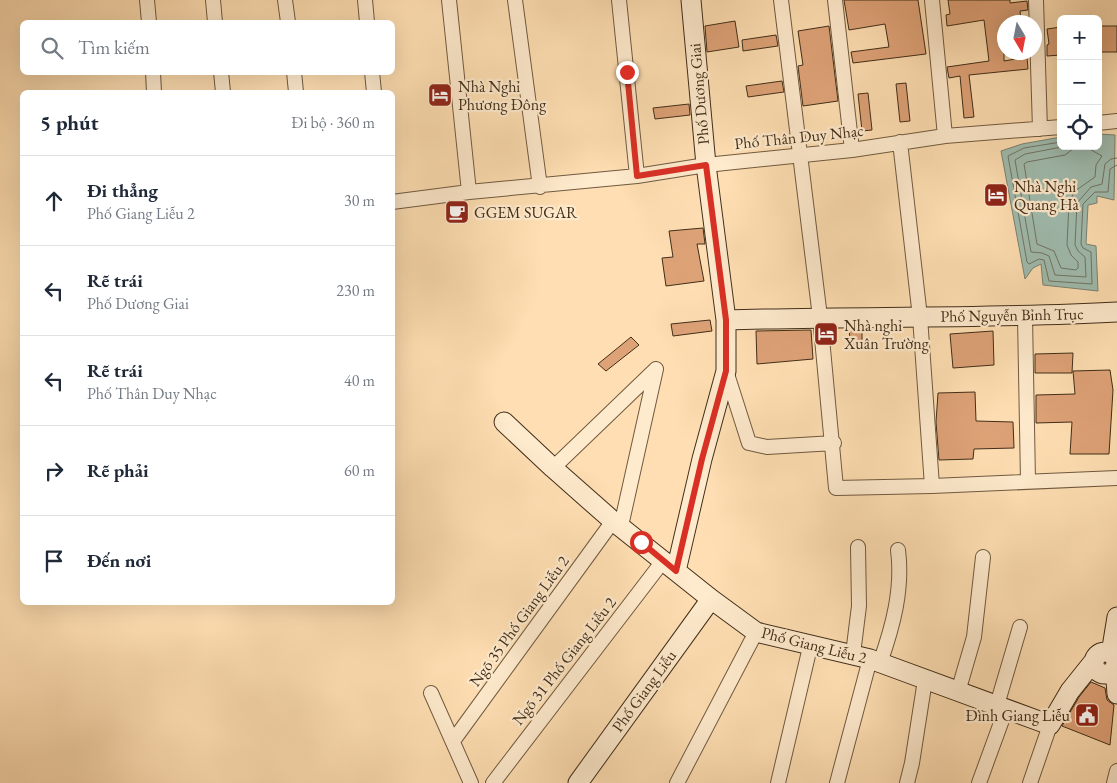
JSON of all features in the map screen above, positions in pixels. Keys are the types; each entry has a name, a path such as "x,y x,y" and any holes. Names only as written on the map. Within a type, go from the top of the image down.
{"street":[{"path":"148,0 149,20"},
{"path":"213,0 215,20"},
{"path":"285,0 288,20"},
{"path":"365,0 367,20"},
{"path":"448,0 469,192"},
{"path":"515,0 540,187"},
{"path":"619,0 637,176"},
{"name":"Phố Dương Giai","path":"669,566 702,459 726,371 726,320 706,165 691,0"},
{"path":"781,0 820,317 834,443 836,488 1117,478"},
{"path":"836,0 852,150"},
{"path":"932,0 945,136"},
{"path":"1036,0 1040,129"},
{"path":"153,75 154,90"},
{"path":"221,75 223,90"},
{"path":"294,75 296,90"},
{"path":"372,75 374,90"},
{"path":"1102,123 1117,121"},
{"name":"Phố Thân Duy Nhạc","path":"395,202 469,192 540,187 637,176 706,165 852,150 945,136 1057,127"},
{"path":"900,142 920,317 932,486"},
{"name":"Phố Nguyễn Bỉnh Trục","path":"726,320 820,317 1025,317 1117,312"},
{"path":"1025,317 1028,481"},
{"path":"553,468 656,369 617,523"},
{"path":"726,371 749,443 767,447 834,443"},
{"name":"Phố Giang Liễu 2","path":"504,422 553,468 617,523 711,599 756,632 868,659 1050,725"},
{"name":"Ngõ 35 Phố Giang Liễu 2","path":"454,741 617,523"},
{"path":"858,547 859,606 868,659"},
{"path":"837,783 868,659 894,619 899,593 898,550"},
{"path":"958,692 974,637 983,557"},
{"name":"Ngõ 31 Phố Giang Liễu 2","path":"493,783 669,566"},
{"name":"Phố Giang Liễu","path":"578,783 711,599"},
{"path":"1030,783 1050,725 1070,691 1112,673 1117,617"},
{"path":"979,783 1001,707 1020,627"},
{"path":"677,783 756,632"},
{"path":"778,783 810,646"},
{"path":"906,783 912,764 925,680"},
{"path":"431,693 454,741 471,783"},
{"path":"1114,783 1117,771"}],"water":[{"path":"1102,134 1115,135 1114,200 1097,196 1097,203 1088,205 1086,244 1096,246 1098,291 1043,285 1041,264 1033,268 1025,279 1001,151 1022,144 1057,138 1057,150 1102,150"}],"building":[{"path":"844,0 918,0 926,54 853,63 851,52 889,47 885,24 849,30"},
{"path":"948,0 1010,0 1010,3 1027,1 1028,10 1020,11 1020,15 997,15 997,60 1027,60 1028,69 969,75 974,117 964,118 960,76 949,78 947,67 989,61 984,20 947,26 946,15 950,14"},
{"path":"735,21 739,47 707,52 705,26"},
{"path":"829,26 838,101 803,106 798,66 803,65 798,31"},
{"path":"1102,26 1117,26 1117,52 1102,52"},
{"path":"1057,28 1057,55 1047,56 1047,45 1049,44 1047,29"},
{"path":"776,35 778,46 743,51 742,40"},
{"path":"782,81 784,92 748,97 746,86"},
{"path":"906,83 910,121 900,122 896,84"},
{"path":"868,93 872,130 862,131 858,94"},
{"path":"689,104 690,115 655,119 653,108"},
{"path":"703,228 705,244 697,244 704,281 666,286 662,258 673,257 669,231"},
{"path":"710,320 712,331 673,336 671,324"},
{"path":"849,329 862,329 862,350 851,350"},
{"path":"811,330 813,359 757,364 756,331"},
{"path":"993,331 994,365 953,368 950,334"},
{"path":"631,337 639,345 606,371 598,364"},
{"path":"1073,353 1072,373 1035,373 1035,354"},
{"path":"1110,370 1113,390 1109,454 1070,454 1072,422 1036,423 1036,395 1075,394 1073,371"},
{"path":"975,392 976,421 1013,422 1014,448 974,449 973,459 939,460 936,422 938,393"},
{"name":"Đình Giang Liễu","path":"1091,682 1105,688 1107,700 1114,705 1110,745 1062,726 1079,697"}],"place":[{"name":"Nhà Nghỉ Phương Đông","path":"440,95"},
{"name":"Nhà Nghỉ Quang Hà","path":"996,195"},
{"name":"GGEM SUGAR","path":"457,212"},
{"name":"Nhà nghỉ Xuân Trường","path":"826,334"},
{"name":"Đình Giang Liễu","path":"1087,715"}],"route":[{"path":"627,72 637,176 706,165 726,320 726,371 702,459 676,571 641,542"}]}
